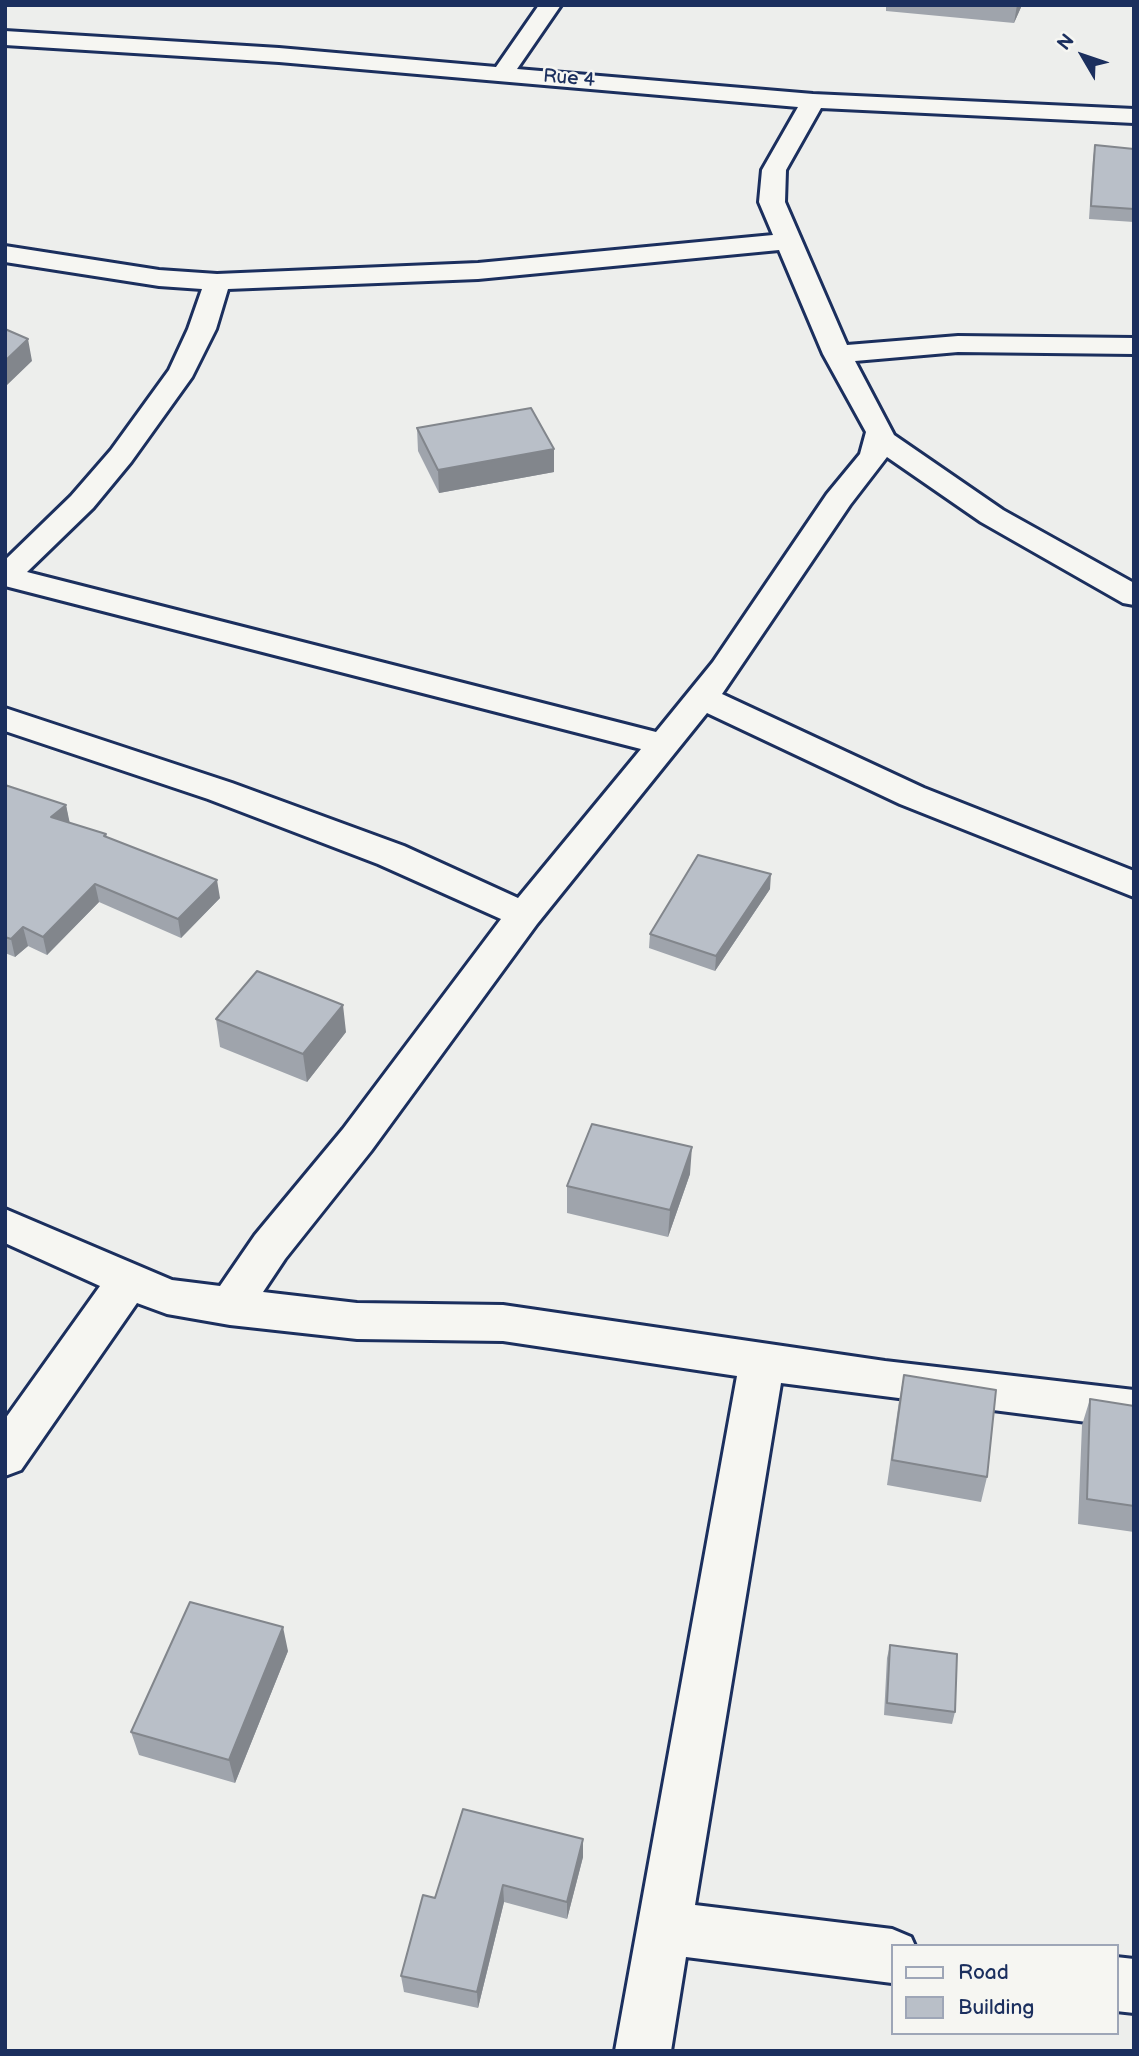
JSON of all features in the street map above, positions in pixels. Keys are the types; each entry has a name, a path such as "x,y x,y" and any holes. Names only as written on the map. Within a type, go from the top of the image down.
{"street":[{"path":"503,73 550,5"},
{"name":"Rue 4","path":"5,38 279,55 813,101 1134,116"},
{"path":"230,1307 270,1247 357,1140 524,915 662,744 703,698 800,560 838,500 874,455 880,439 876,421 837,354 772,202 774,170 813,101"},
{"path":"5,254 159,278 217,282 478,271 789,241"},
{"path":"5,576 82,502 121,456 182,371 201,329 217,282"},
{"path":"837,354 958,344 1041,342 1134,346"},
{"path":"880,439 992,516 1134,596"},
{"path":"5,576 662,744"},
{"path":"703,698 912,796 1134,885"},
{"path":"5,719 220,791 391,855 524,915"},
{"path":"5,1225 167,1297 357,1321 503,1323 885,1380 1134,1409"},
{"path":"5,1456 128,1281"},
{"path":"643,2051 667,1928 762,1362"},
{"path":"667,1928 890,1956"}],"building":[{"path":"1095,145 1134,149 1134,209 1091,206"},
{"path":"5,329 28,339 5,361"},
{"path":"531,408 554,449 438,470 417,428"},
{"path":"5,785 66,805 51,817 106,834 104,836 217,880 178,919 95,884 43,937 23,927 11,939 5,937"},
{"path":"698,855 771,874 716,956 650,934"},
{"path":"257,971 343,1005 303,1054 216,1019"},
{"path":"592,1124 692,1147 670,1210 567,1186"},
{"path":"904,1375 996,1390 987,1477 892,1460"},
{"path":"1090,1399 1134,1406 1134,1506 1087,1499"},
{"path":"190,1602 283,1627 229,1760 131,1732"},
{"path":"890,1645 957,1654 955,1712 887,1703"},
{"path":"463,1809 583,1839 567,1902 503,1885 477,1992 401,1976 423,1895 435,1898"}]}
